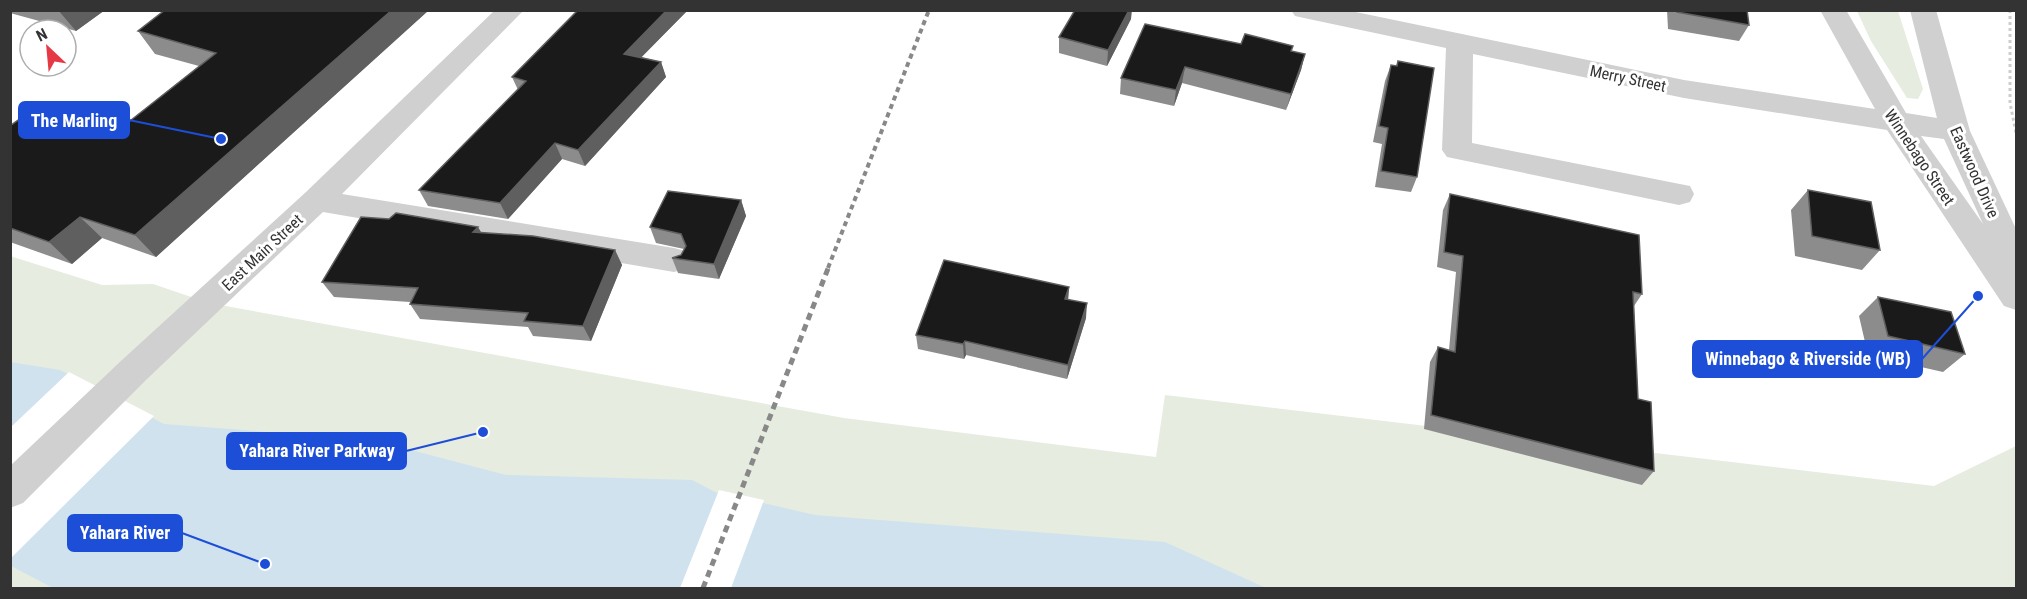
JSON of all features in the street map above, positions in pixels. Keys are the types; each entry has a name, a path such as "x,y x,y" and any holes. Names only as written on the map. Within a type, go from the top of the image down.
{"street":[{"name":"East Main Street","path":"10,491 134,370 317,200 512,10"},
{"name":"Merry Street","path":"1304,10 1684,89 1954,131"},
{"name":"Winnebago Street","path":"1833,10 1897,123 2016,297"},
{"name":"Eastwood Drive","path":"1923,10 1954,131 2016,261"},
{"path":"1460,43 1457,150 1679,194"},
{"path":"317,200 674,260"}],"path":[{"path":"2010,10 2010,103 2016,134"},
{"path":"2010,84 2016,86"}],"shaded area":[{"path":"1857,11 1898,11 1923,89 1918,99 1907,98 1871,41"},
{"path":"10,256 102,285 153,284 209,303 844,418 1156,457 1165,395 1934,486 2016,446 2016,588 11,588"}],"water":[{"path":"10,362 60,370 164,424 373,440 506,475 692,480 715,492 815,515 1165,542 1266,588 53,588 11,566"}],"pier":[{"path":"69,372 154,416 11,558 11,427"},
{"path":"719,490 764,500 731,588 680,588"}],"building":[{"path":"165,10 392,10 135,235 80,217 49,242 10,228 10,126 39,105 121,128 216,53 138,31"},
{"path":"578,10 667,10 624,54 661,62 578,150 555,143 500,203 419,190 526,81 512,77"},
{"path":"1075,10 1129,10 1108,50 1059,37"},
{"path":"1677,10 1747,10 1749,25 1677,12"},
{"path":"1145,24 1241,44 1245,34 1293,46 1291,51 1305,54 1291,94 1185,67 1176,90 1121,78"},
{"path":"1398,61 1434,68 1417,177 1381,171 1388,128 1379,126 1391,65 1397,66"},
{"path":"1808,190 1871,202 1880,250 1812,236"},
{"path":"668,191 741,200 714,264 672,258 681,255 686,246 681,234 650,227"},
{"path":"1450,194 1639,235 1642,294 1633,292 1638,399 1651,402 1654,471 1431,415 1438,347 1455,352 1463,256 1444,252"},
{"path":"396,213 478,227 473,232 533,236 615,250 583,326 524,321 528,313 410,304 418,288 322,282 361,217 389,219"},
{"path":"944,260 1069,287 1065,299 1087,303 1068,365 965,341 963,344 916,335"},
{"path":"1878,297 1951,312 1965,354 1888,336"}],"railway":[{"path":"828,268 929,10"},
{"path":"703,588 829,266"}],"place":[{"name":"The Marling","path":"221,139"},
{"name":"Winnebago & Riverside (WB)","path":"1978,296"},
{"name":"Yahara River Parkway","path":"483,432"},
{"name":"Yahara River","path":"265,564"}]}
